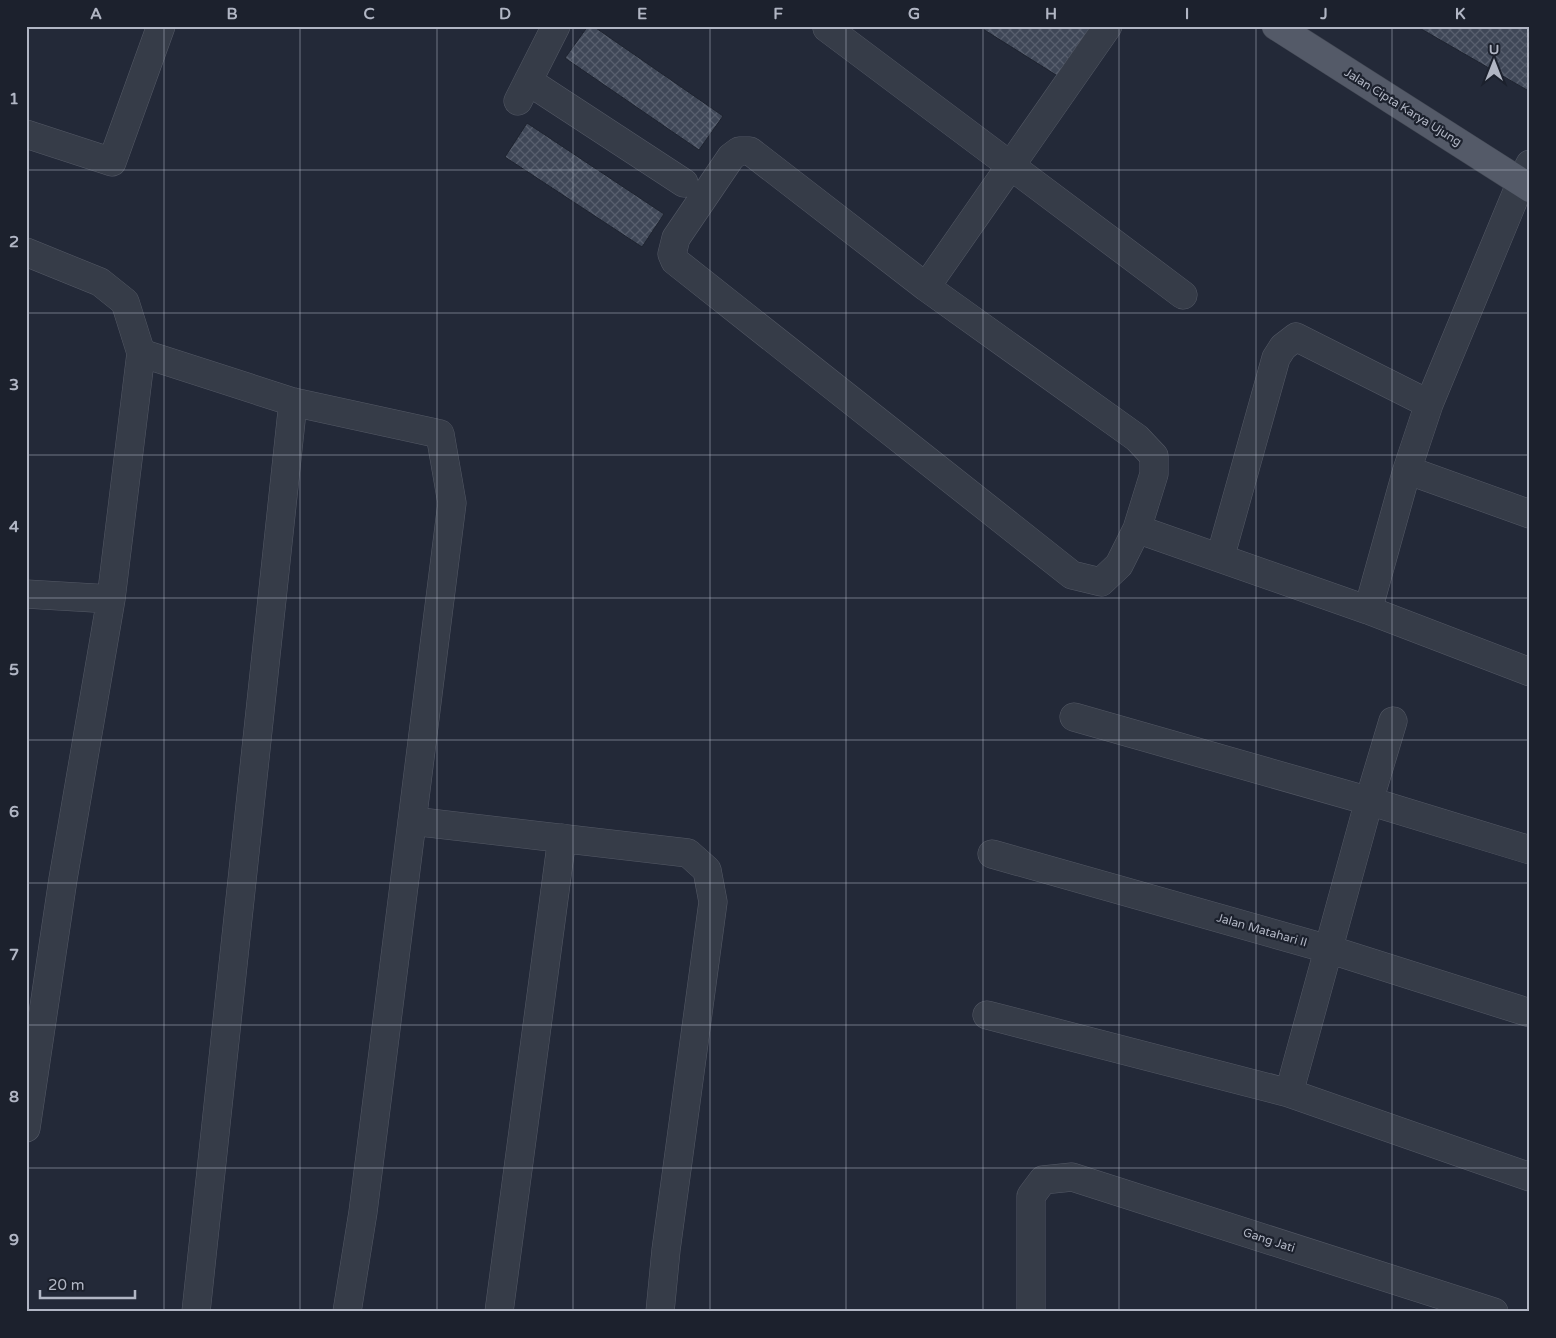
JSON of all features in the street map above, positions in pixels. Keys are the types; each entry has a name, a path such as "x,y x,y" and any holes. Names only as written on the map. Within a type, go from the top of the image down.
{"main road":[{"name":"Jalan Cipta Karya Ujung","path":"1276,26 1527,178"}],"street":[{"path":"26,134 112,162 160,26"},
{"path":"556,26 523,91 684,182"},
{"path":"926,287 1108,26"},
{"path":"827,28 1183,294"},
{"path":"739,151 750,151 926,287 1138,438 1154,456 1154,474 1138,528 1118,565 1101,582 1072,575 683,268 672,254 676,238 731,157 739,151"},
{"path":"1368,610 1407,470 1429,404 1527,178"},
{"path":"26,252 100,282 125,302 141,353 111,599 63,879 26,1128"},
{"path":"1220,558 1276,358 1284,347 1296,337 1429,404"},
{"path":"141,353 293,402 440,434 452,503 363,1212 346,1312"},
{"path":"196,1312 293,402"},
{"path":"1407,470 1530,514"},
{"path":"1138,528 1368,610 1530,672"},
{"path":"26,594 111,599"},
{"path":"1074,718 1369,801 1530,850"},
{"path":"1289,1093 1392,721"},
{"path":"412,821 688,852 708,870 713,902 660,1312"},
{"path":"499,1312 562,838"},
{"name":"Jalan Matahari II","path":"992,854 1328,949 1530,1013"},
{"path":"987,1015 1289,1093 1530,1177"},
{"name":"Gang Jati","path":"1031,1312 1031,1196 1043,1180 1072,1177 1494,1312"}],"building":[{"path":"588,26 593,26 723,116 699,150 565,58"},
{"path":"978,26 1099,26 1064,80"},
{"path":"1416,26 1530,26 1530,86 1527,90"},
{"path":"527,123 664,214 642,247 505,157"}]}
